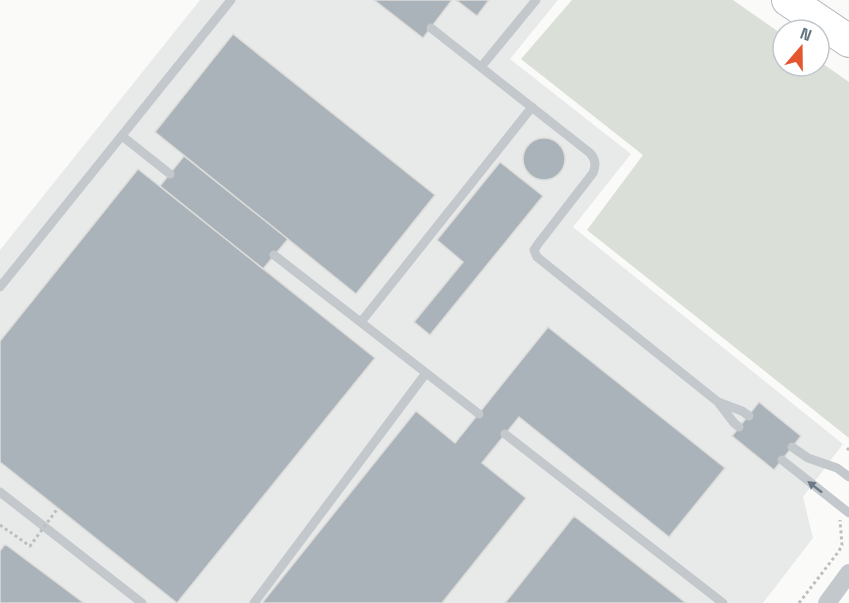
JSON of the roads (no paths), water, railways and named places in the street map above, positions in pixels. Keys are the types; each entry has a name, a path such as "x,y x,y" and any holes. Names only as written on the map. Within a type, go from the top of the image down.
{"highway":[{"path":"788,0 849,41"}],"street":[{"path":"826,603 849,573"}],"lane":[{"path":"0,287 231,0"},
{"path":"481,67 536,0"},
{"path":"431,27 594,158 593,173 538,243 534,250 537,257 718,402 734,423 740,427"},
{"path":"361,322 532,107"},
{"path":"122,136 170,174"},
{"path":"274,255 479,414"},
{"path":"254,603 426,373"},
{"path":"718,402 749,416"},
{"path":"505,434 723,603"},
{"path":"792,447 808,458 837,468 849,477"},
{"path":"782,460 849,513"},
{"path":"0,492 142,603"}]}
